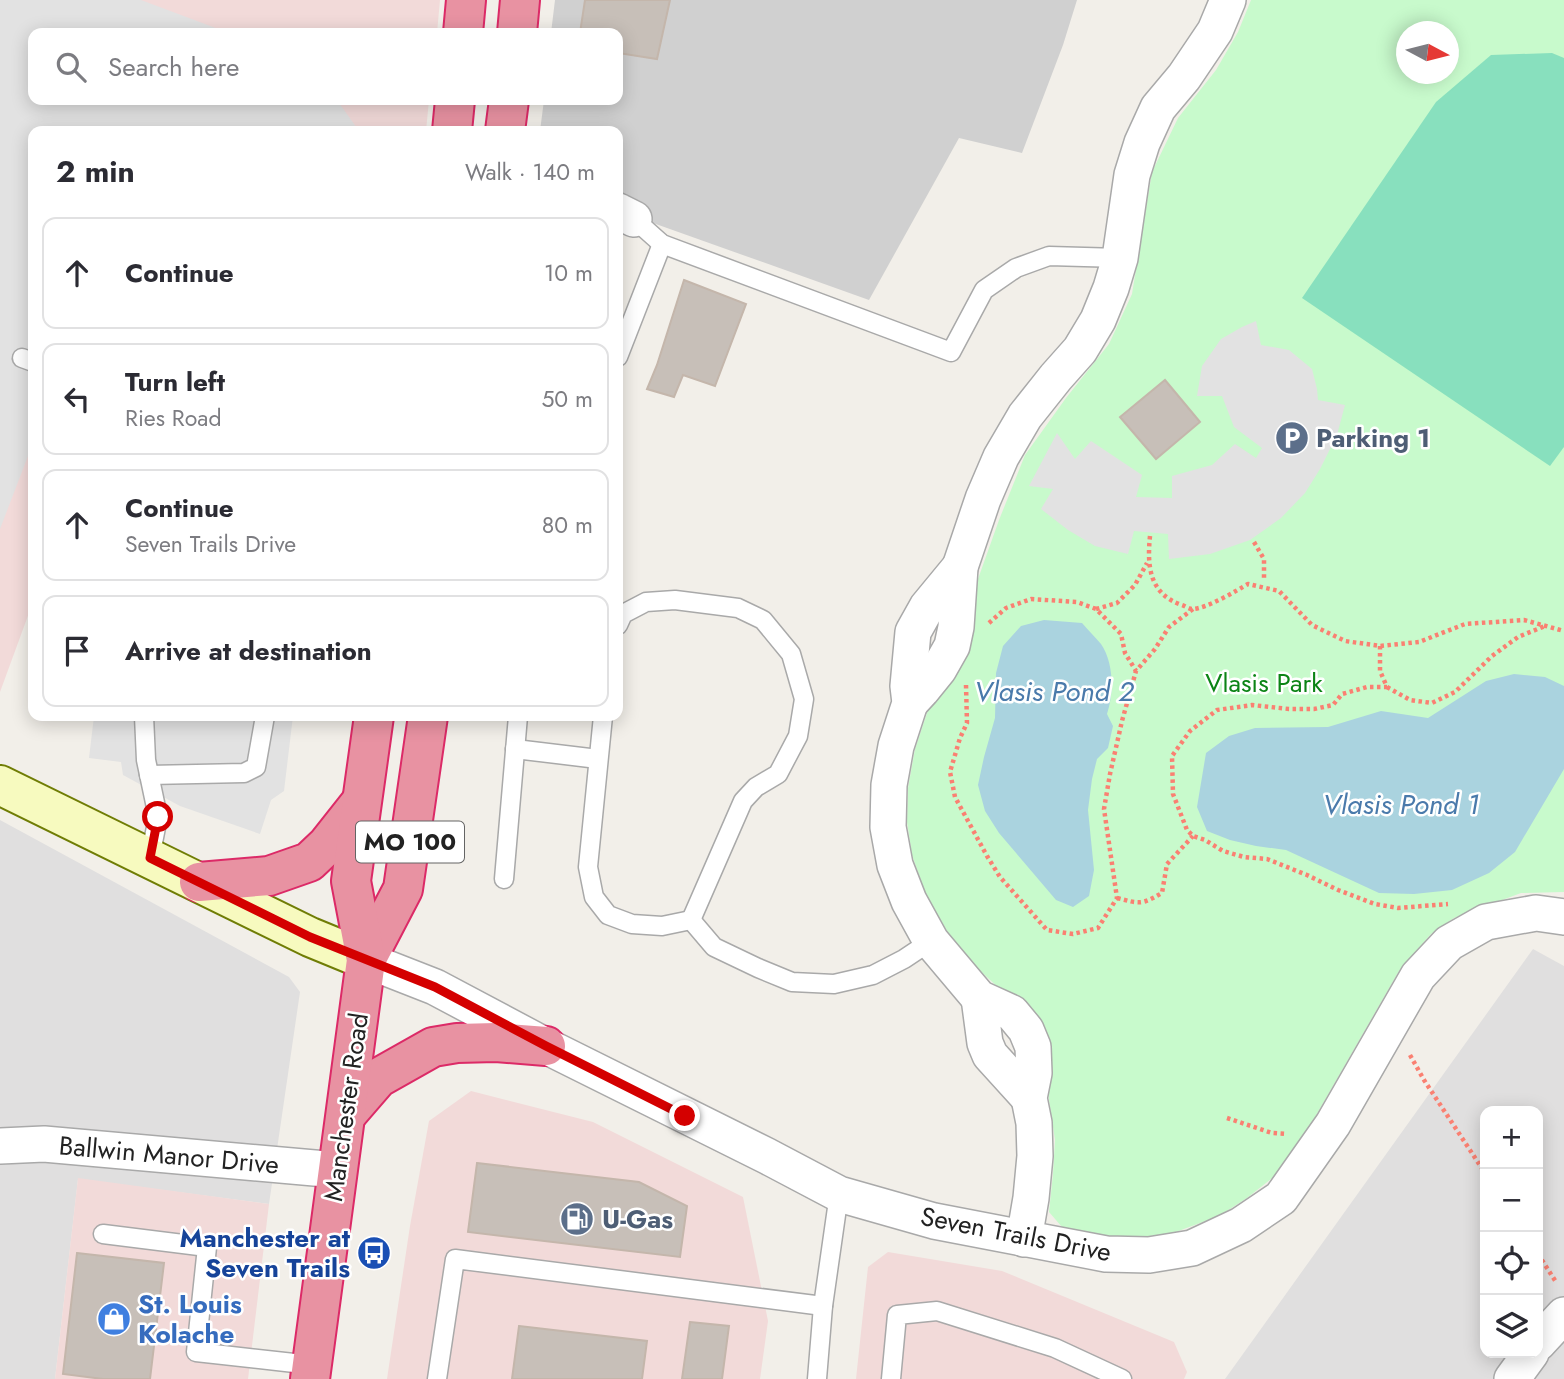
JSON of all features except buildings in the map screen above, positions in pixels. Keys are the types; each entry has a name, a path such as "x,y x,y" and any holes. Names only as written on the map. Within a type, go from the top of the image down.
{"highway":[{"path":"463,28 466,0"},
{"path":"517,28 520,0"},
{"path":"452,126 455,105"},
{"path":"506,126 508,105"},
{"name":"Manchester Road","path":"311,1372 366,960 351,881 373,721"},
{"name":"Manchester Road","path":"366,960 403,889 427,721"},
{"path":"199,882 269,876 309,862 327,845 362,801"},
{"path":"346,1115 378,1078 433,1047 496,1042 546,1046"}],"street":[{"path":"1024,1239 1035,1156 1034,1123 1029,1098 1034,1073 1033,1047 1026,1030 1012,1013 979,998 931,941 909,901 895,864 888,827 891,772 910,703 939,669 952,646 960,567 1000,457 1024,416 1080,350 1102,310 1120,258 1132,175 1142,143 1158,108 1184,77 1215,31 1228,0"},
{"path":"0,785 310,937 366,960"},
{"name":"Seven Trails Drive","path":"366,960 435,987 839,1194 934,1221 1024,1239 1106,1254 1149,1255 1192,1248 1241,1225 1280,1198 1334,1124 1418,976 1449,943 1486,922 1535,913 1564,917"},
{"name":"Ballwin Manor Drive","path":"0,1146 44,1144 337,1170"},
{"path":"1543,1338 1564,1315"},
{"path":"1513,1379 1528,1358"}],"lane":[{"path":"626,215 662,244 951,352 984,290 1016,268 1049,256 1120,258"},
{"path":"623,345 662,244"},
{"path":"623,614 646,602 675,600 738,608 763,620 791,654 804,699 799,736 778,774 756,787 743,801 691,920"},
{"path":"144,721 146,760 158,817 150,858"},
{"path":"149,775 244,773 256,767 264,721"},
{"path":"503,879 517,721"},
{"path":"602,721 588,867 594,897 608,915 632,925 662,926 691,920"},
{"path":"514,750 598,758"},
{"path":"691,920 714,947 792,982 834,984 873,975 931,941"},
{"path":"817,1379 822,1306 839,1194"},
{"path":"103,1234 207,1247 196,1352 311,1372"},
{"path":"437,1379 455,1259 822,1306"},
{"path":"891,1379 897,1315 937,1311 1055,1348 1122,1379"}],"path":[{"path":"1096,609 1117,603 1135,584 1147,561 1150,536"},
{"path":"1254,542 1264,559 1264,579"},
{"path":"1147,561 1154,583 1170,601 1192,609"},
{"path":"966,683 967,723 950,772 955,797 1000,877 1048,930 1073,934 1098,928 1117,898 1104,808 1114,750 1136,671 1169,627 1192,609 1220,600 1248,584 1279,591 1312,625 1345,641 1380,646 1419,642 1465,624 1524,620 1564,631"},
{"path":"986,625 1006,608 1031,599 1077,602 1096,609 1121,634 1125,653 1136,671"},
{"path":"1448,904 1398,908 1375,904 1267,859 1244,857 1223,851 1193,836 1187,830 1173,794 1172,756 1191,731 1217,710 1252,705 1314,709 1334,705 1342,694 1367,687 1387,687 1410,700 1432,704 1455,692 1492,656 1518,637 1545,626"},
{"path":"1380,646 1380,670 1387,687"},
{"path":"1117,898 1144,903 1162,893 1167,864 1193,836"},
{"path":"1410,1054 1482,1169"},
{"path":"1227,1118 1272,1133 1294,1135"},
{"path":"1543,1262 1556,1282"}],"shaded area":[{"path":"0,0 440,0 437,28 28,28 28,105 429,105 426,126 28,126 28,616 0,692"},
{"path":"0,0 141,0 216,28 28,28 28,105 341,105 355,126 28,126 28,456 0,529"},
{"path":"555,0 1077,0 1022,153 959,138 869,300 653,223 640,203 623,195 623,126 541,126 543,105 623,105 623,28 552,28"},
{"name":"Parking 1","path":"1256,321 1261,345 1289,350 1312,369 1318,400 1345,405 1337,435 1320,469 1305,493 1281,518 1250,540 1210,554 1169,559 1168,534 1134,531 1128,554 1095,546 1041,509 1053,489 1029,486 1057,433 1075,459 1091,441 1142,475 1136,497 1172,498 1172,476 1212,465 1235,444 1256,458 1262,448 1234,427 1222,396 1197,396 1202,366 1221,339"},
{"path":"93,721 292,721 284,791 271,800 260,834 180,806 123,775 121,762 89,758"},
{"path":"0,820 289,977 300,992 269,1204 78,1179 55,1379 0,1379"},
{"path":"1533,949 1564,966 1564,1379 1225,1379"},
{"name":"U-Gas","path":"471,1091 593,1122 743,1197 768,1321 760,1379 387,1379 429,1121"},
{"path":"78,1178 269,1204 248,1379 55,1379"},
{"path":"888,1252 1002,1271 1174,1342 1187,1372 1184,1379 856,1379 868,1267"}],"green space":[{"name":"Vlasis Park","path":"1251,0 1564,0 1564,892 1521,893 1454,918 1431,934 1399,971 1306,1133 1276,1175 1219,1216 1173,1233 1126,1239 1084,1234 1062,1227 1049,1212 1055,1140 1045,1073 1003,992 975,966 950,936 926,895 912,855 907,822 908,788 915,749 928,710 942,680 1025,455 1109,344 1132,294 1152,172 1178,118 1216,70 1238,32"},
{"path":"1552,53 1564,58 1564,447 1550,466 1302,298 1436,102 1491,55"}],"water":[{"name":"Vlasis Pond 2","path":"1044,620 1082,623 1101,644 1112,678 1107,714 1113,726 1108,748 1097,759 1088,810 1094,870 1089,896 1073,907 1056,900 999,833 985,811 978,785 995,718 996,673 1003,646 1021,626"},
{"name":"Vlasis Pond 1","path":"1514,674 1545,677 1564,686 1564,769 1515,852 1489,873 1452,890 1414,894 1379,893 1286,850 1230,840 1207,831 1197,807 1206,753 1229,736 1255,728 1328,727 1381,711 1428,718 1486,681"}],"place":[{"name":"Parking 1","path":"1292,438"},
{"name":"U-Gas","path":"577,1219"},
{"name":"Manchester at Seven Trails","path":"374,1253"},
{"name":"St. Louis Kolache","path":"114,1319"}],"route":[{"path":"158,817 150,858 310,937 435,987 685,1116"}]}
